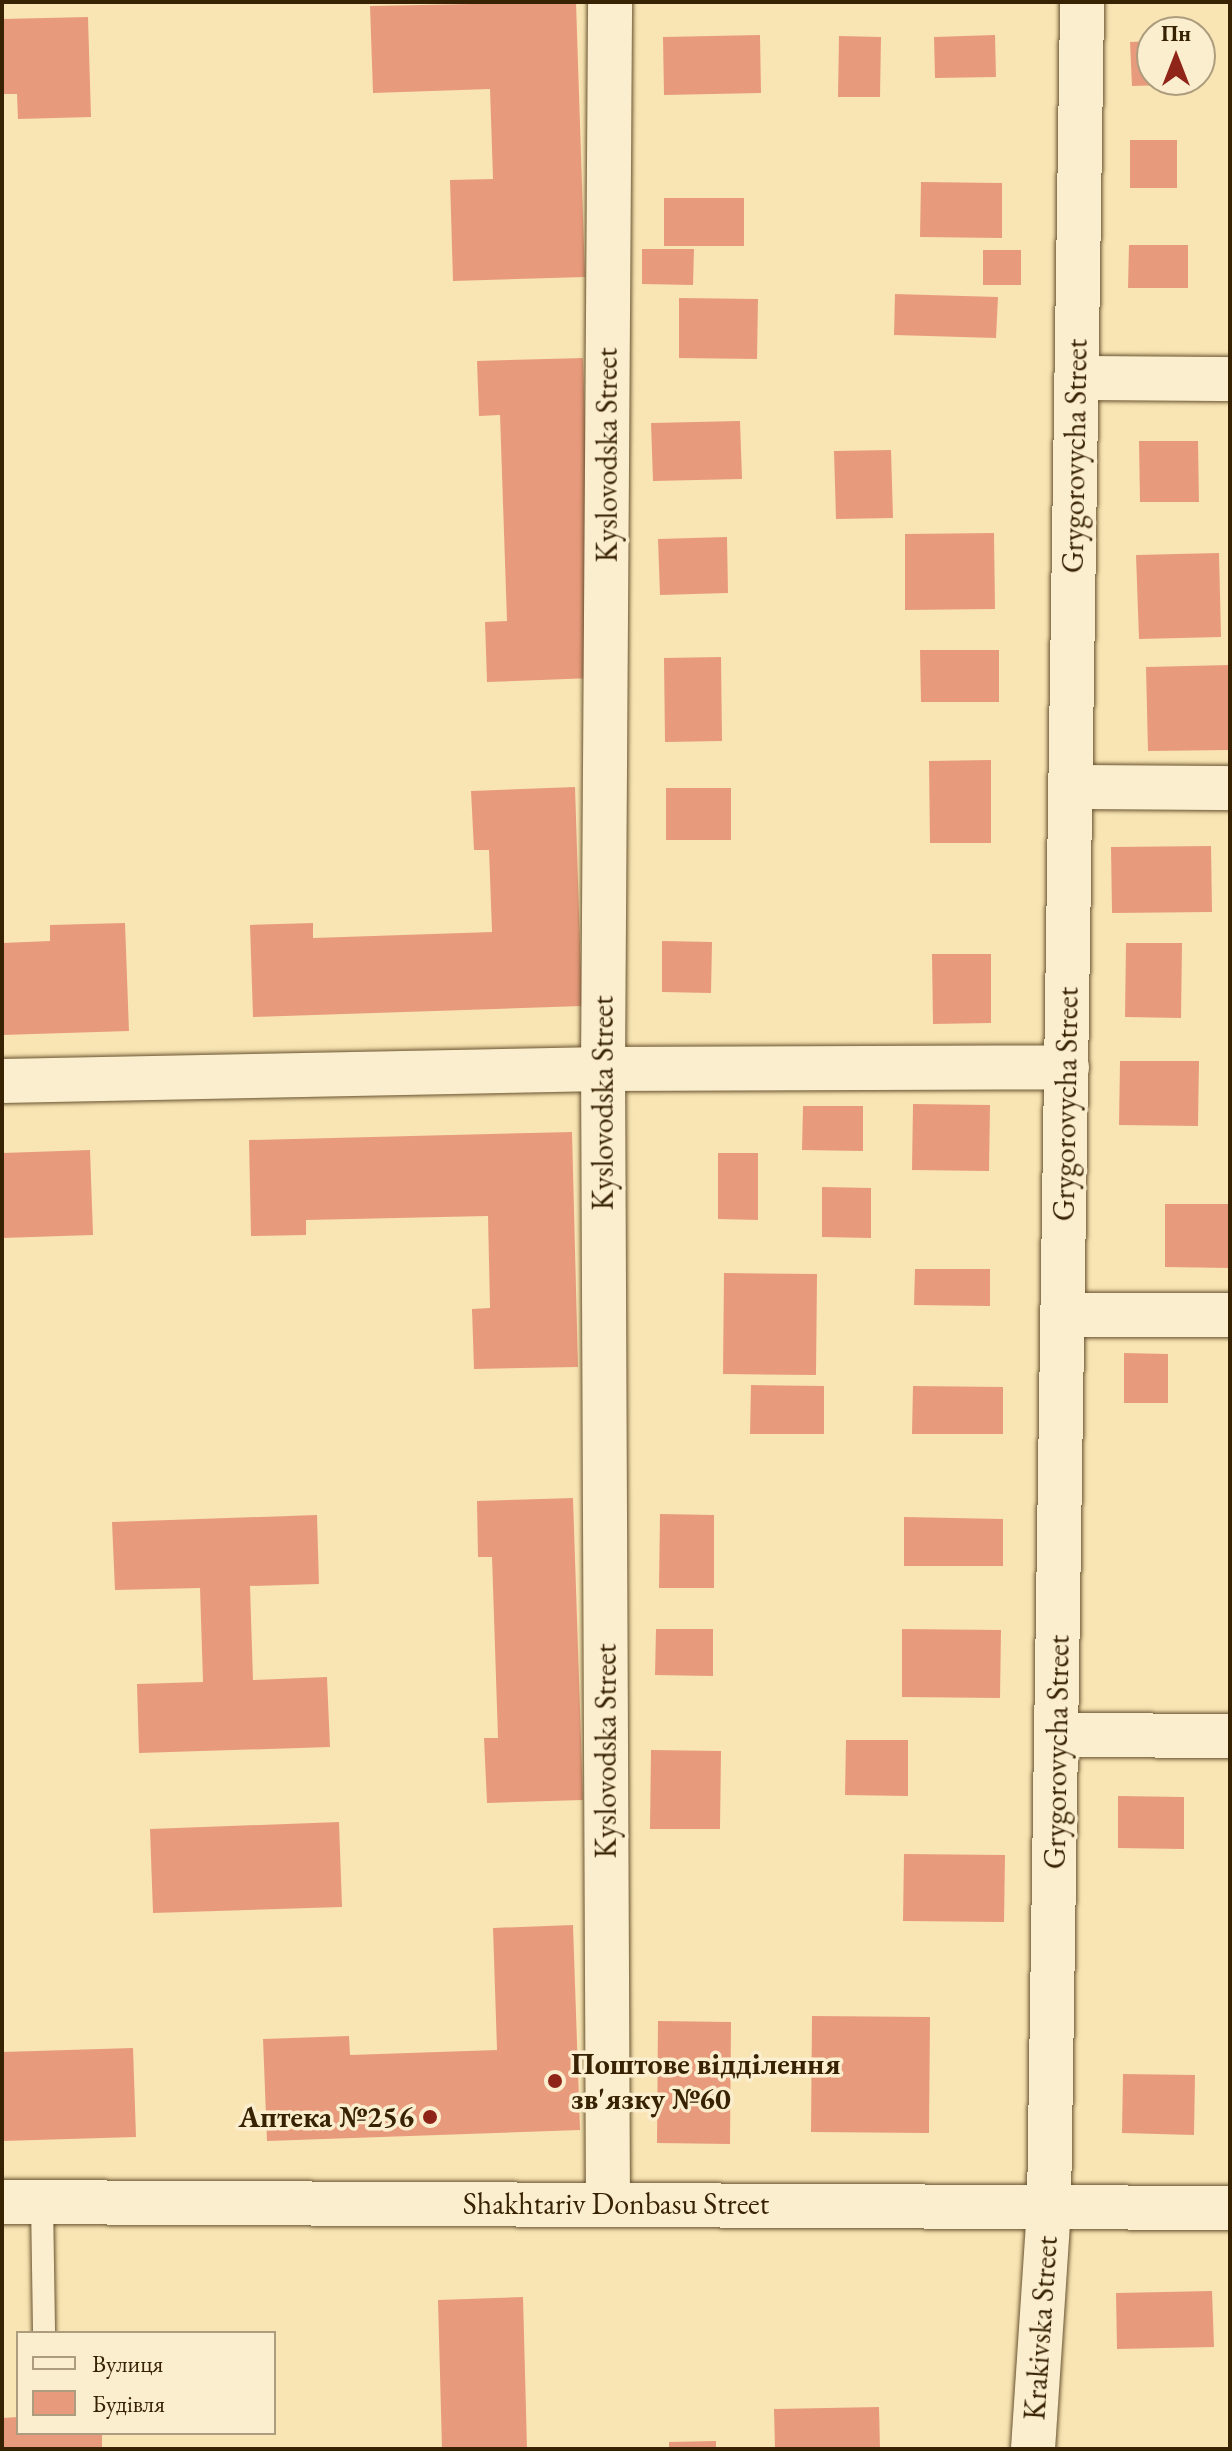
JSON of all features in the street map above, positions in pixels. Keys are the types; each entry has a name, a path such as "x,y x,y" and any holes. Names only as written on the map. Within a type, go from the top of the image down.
{"street":[{"name":"Kyslovodska Street","path":"608,2204 603,1069 610,2"},
{"name":"Grygorovycha Street","path":"1049,2206 1082,2"},
{"path":"1076,378 1230,379"},
{"path":"1071,787 1230,788"},
{"path":"2,1081 603,1069 1067,1067"},
{"path":"1063,1315 1230,1315"},
{"path":"1057,1735 1230,1736"},
{"name":"Shakhtariv Donbasu Street","path":"22,2202 1230,2208"},
{"name":"Krakivska Street","path":"1033,2449 1049,2206"}],"lane":[{"path":"22,2202 44,2331"}],"building":[{"path":"576,2 585,277 453,281 450,180 493,179 490,89 373,93 370,6"},
{"path":"88,17 91,117 18,119 17,94 2,94 2,19"},
{"path":"760,35 761,93 664,95 663,37"},
{"path":"995,35 996,77 935,78 934,37"},
{"path":"839,36 881,37 880,97 838,97"},
{"path":"1130,42 1136,42 1136,86 1132,86"},
{"path":"1130,140 1177,140 1177,188 1130,188"},
{"path":"921,182 1002,183 1002,238 920,237"},
{"path":"664,198 744,198 744,246 664,246"},
{"path":"1129,245 1188,245 1188,288 1128,288"},
{"path":"642,249 694,249 693,285 642,284"},
{"path":"983,250 1021,250 1021,285 983,285"},
{"path":"895,294 998,297 996,338 894,335"},
{"path":"679,298 758,299 757,359 679,358"},
{"path":"583,358 593,678 487,682 485,622 507,621 500,415 479,416 477,361"},
{"path":"740,421 742,479 653,481 651,423"},
{"path":"1139,441 1198,441 1199,502 1140,502"},
{"path":"891,450 893,518 836,519 834,451"},
{"path":"994,533 995,609 905,610 905,534"},
{"path":"727,537 728,593 660,595 658,539"},
{"path":"1219,553 1221,637 1139,639 1136,555"},
{"path":"920,650 999,650 999,702 921,702"},
{"path":"721,657 722,741 665,742 664,658"},
{"path":"1230,665 1230,750 1148,751 1146,667"},
{"path":"991,760 991,843 930,843 929,761"},
{"path":"575,787 582,1006 253,1017 250,925 313,923 313,938 492,932 489,850 474,850 471,791"},
{"path":"666,788 731,788 731,840 666,840"},
{"path":"1211,846 1212,912 1112,913 1111,847"},
{"path":"125,923 129,1031 2,1035 2,943 50,941 50,925"},
{"path":"662,941 712,942 711,993 662,992"},
{"path":"1126,943 1182,943 1181,1018 1125,1017"},
{"path":"932,954 991,954 991,1023 933,1024"},
{"path":"1120,1061 1199,1061 1198,1126 1119,1125"},
{"path":"913,1104 990,1105 989,1171 912,1170"},
{"path":"803,1106 863,1106 863,1151 802,1150"},
{"path":"572,1132 578,1367 474,1369 472,1309 490,1308 488,1216 306,1220 306,1235 251,1236 249,1140"},
{"path":"90,1150 93,1235 2,1238 2,1153"},
{"path":"718,1153 758,1153 758,1220 718,1219"},
{"path":"822,1187 871,1188 871,1238 822,1237"},
{"path":"1165,1204 1230,1204 1230,1268 1165,1267"},
{"path":"915,1269 990,1269 990,1306 914,1305"},
{"path":"724,1273 817,1274 816,1375 723,1374"},
{"path":"1124,1353 1168,1354 1168,1403 1124,1403"},
{"path":"751,1385 824,1386 824,1434 750,1434"},
{"path":"913,1386 1003,1387 1003,1434 912,1434"},
{"path":"573,1498 583,1800 487,1803 484,1738 498,1738 492,1557 478,1557 477,1501"},
{"path":"660,1514 714,1515 714,1588 659,1588"},
{"path":"317,1515 319,1584 250,1586 253,1680 327,1677 330,1747 139,1753 137,1684 203,1682 200,1588 115,1590 112,1522"},
{"path":"904,1517 1003,1519 1003,1566 904,1566"},
{"path":"656,1629 713,1629 713,1676 655,1675"},
{"path":"902,1629 1001,1630 1000,1698 902,1697"},
{"path":"846,1740 908,1740 908,1796 845,1795"},
{"path":"651,1750 721,1751 720,1829 650,1829"},
{"path":"1118,1796 1184,1797 1184,1849 1118,1848"},
{"path":"339,1822 342,1907 153,1913 150,1829"},
{"path":"904,1854 1005,1855 1004,1922 903,1921"},
{"path":"573,1925 580,2130 267,2141 263,2039 349,2036 350,2055 497,2050 493,1928"},
{"path":"812,2016 930,2017 929,2133 811,2132"},
{"path":"658,2021 731,2022 730,2144 657,2143"},
{"path":"133,2048 136,2137 2,2141 2,2052"},
{"path":"1123,2074 1195,2075 1194,2135 1122,2133"},
{"path":"1212,2291 1214,2347 1117,2349 1116,2293"},
{"path":"523,2297 527,2449 442,2449 438,2300"},
{"path":"879,2407 880,2449 775,2449 774,2409"},
{"path":"16,2417 16,2435 102,2435 102,2449 2,2449 2,2418"},
{"path":"716,2441 716,2449 669,2449 669,2442"}],"place":[{"name":"Поштове відділення зв'язку №60","path":"555,2081"},
{"name":"Аптека №256","path":"430,2117"}]}
